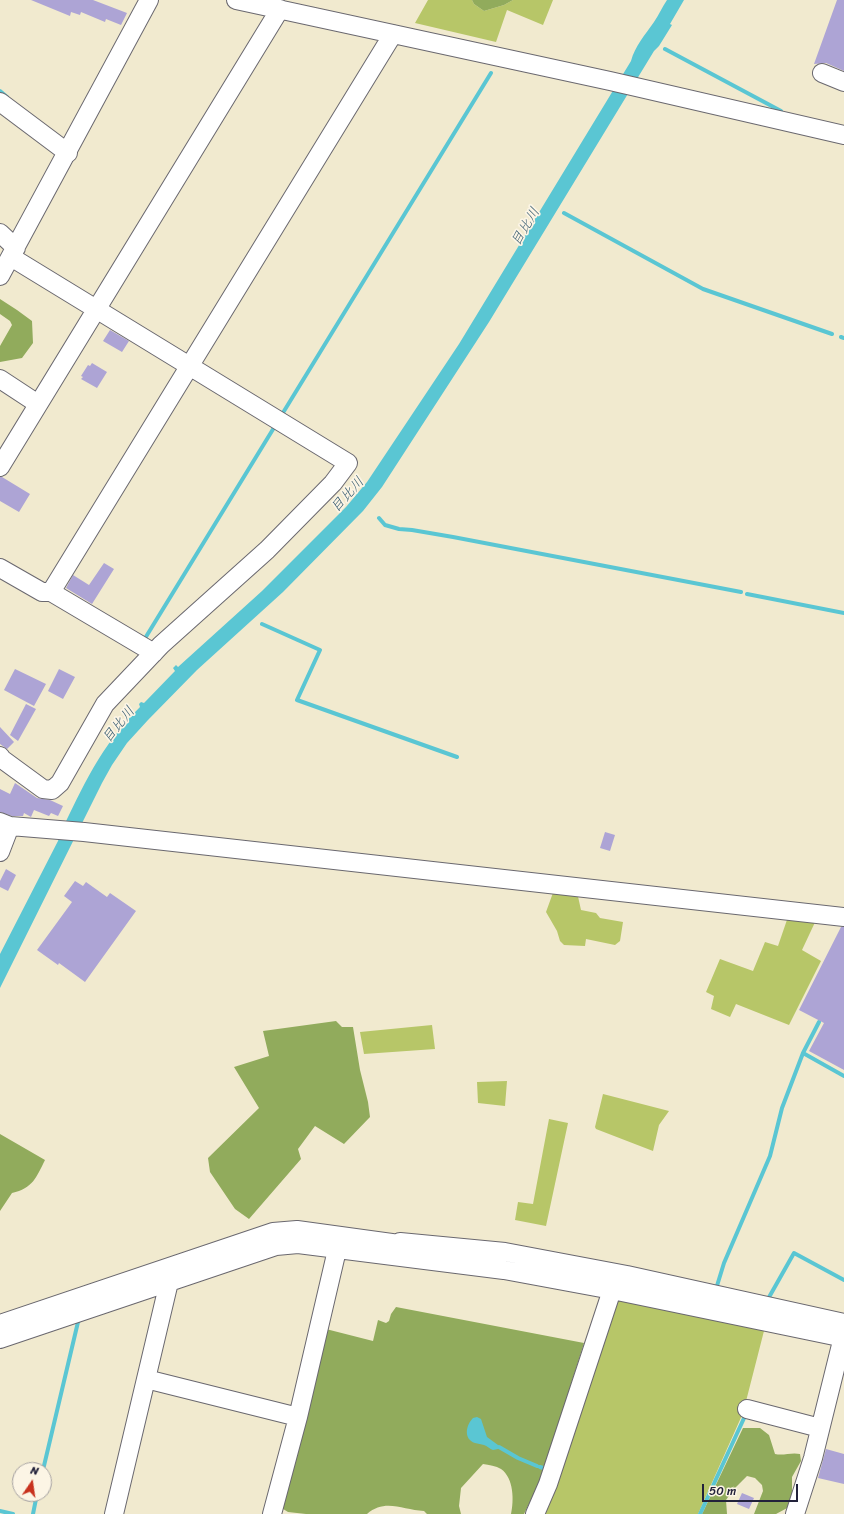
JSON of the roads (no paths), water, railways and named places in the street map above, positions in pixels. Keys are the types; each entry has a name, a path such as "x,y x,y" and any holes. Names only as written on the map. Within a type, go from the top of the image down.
{"street":[{"path":"0,276 68,153 149,0"},
{"path":"236,0 634,86 844,135"},
{"path":"0,467 280,9"},
{"path":"51,592 393,34"},
{"path":"822,73 844,82"},
{"path":"0,102 68,153"},
{"path":"0,233 13,252 96,309 348,464 333,483 267,550 154,652 105,704 60,783 52,790 43,789 0,756"},
{"path":"0,379 38,404"},
{"path":"0,568 42,592 51,592 154,652"},
{"path":"0,852 5,824 844,917"},
{"path":"0,1324 273,1232 298,1230 400,1245 505,1252 627,1275 844,1333"},
{"path":"0,1339 276,1246 298,1244 337,1250 400,1245 504,1270 844,1333"},
{"path":"272,1514 298,1417 337,1250"},
{"path":"114,1514 169,1282"},
{"path":"535,1514 548,1484 612,1290"},
{"path":"795,1514 813,1458 844,1333"},
{"path":"146,1379 298,1417"},
{"path":"747,1409 820,1428"}],"water":[{"path":"667,0 684,0 670,24 672,25 659,46 654,51 489,322 382,487 363,511 283,592 197,670 127,743 102,783 0,988 0,954 58,841 85,783 114,736 140,707 139,704 141,702 144,703 175,671 173,668 176,665 178,667 262,591 346,507 367,482 459,344 631,61 638,45"},
{"path":"477,1417 481,1419 487,1437 498,1445 498,1449 493,1450 484,1445 475,1443 471,1441 467,1435 467,1428 469,1424 473,1418"}],"waterway":[{"path":"665,49 781,111"},
{"path":"281,416 491,73"},
{"path":"0,91 7,97"},
{"path":"564,213 703,289 832,334"},
{"path":"144,640 275,426"},
{"path":"379,518 385,525 399,529 453,537 741,592"},
{"path":"747,594 844,613"},
{"path":"262,624 320,650 297,700 457,757"},
{"path":"716,1289 724,1263 770,1156 782,1108 803,1053 819,1022"},
{"path":"803,1053 844,1076"},
{"path":"768,1299 794,1253 844,1280"},
{"path":"45,1462 78,1322 81,1318"},
{"path":"700,1514 745,1416"},
{"path":"499,1447 518,1458 537,1466"},
{"path":"540,1467 547,1469"},
{"path":"33,1514 35,1502"},
{"path":"0,1511 13,1514"}],"water label":[{"name":"目比川","path":"526,227"},
{"name":"目比川","path":"348,495"},
{"name":"目比川","path":"119,725"}]}
